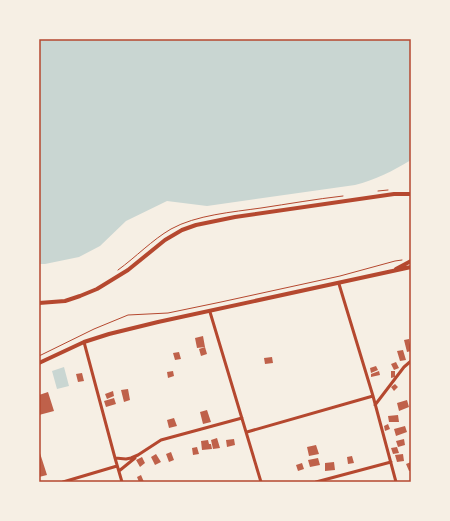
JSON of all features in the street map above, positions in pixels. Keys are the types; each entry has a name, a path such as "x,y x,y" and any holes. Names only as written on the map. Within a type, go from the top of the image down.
{"street":[{"path":"39,303 64,301 97,289 128,270 165,240 182,230 196,225 235,217 394,194 411,194"},
{"path":"393,271 411,261"},
{"path":"39,363 84,342 116,332 411,267"},
{"path":"339,284 373,396 396,482"},
{"path":"210,312 261,482"},
{"path":"84,342 122,482"},
{"path":"375,405 404,367 411,361"},
{"path":"247,432 373,396"},
{"path":"119,471 161,440 242,418"},
{"path":"115,458 126,459 138,456"},
{"path":"316,482 391,462"},
{"path":"63,482 118,466"}],"path":[{"path":"377,192 390,190"},
{"path":"115,272 172,228 186,222 232,212 347,196"},
{"path":"39,356 94,329 128,315 156,314 183,310 320,281 395,261 406,260"}],"shaded area":[{"path":"39,39 411,39 411,160 384,175 355,185 207,206 167,201 126,221 100,246 79,257 39,264"},
{"path":"64,367 69,386 57,389 52,371"}],"building":[{"path":"203,336 205,347 197,348 195,338"},
{"path":"409,339 411,351 407,352 404,340"},
{"path":"205,347 207,354 201,356 199,349"},
{"path":"403,350 406,360 400,361 397,351"},
{"path":"179,352 181,359 175,360 173,353"},
{"path":"272,357 273,363 265,364 264,358"},
{"path":"396,362 399,368 394,370 391,364"},
{"path":"376,366 378,370 371,373 370,368"},
{"path":"173,371 174,376 168,378 167,372"},
{"path":"379,371 380,375 371,377 371,374"},
{"path":"391,371 395,371 395,377 391,378"},
{"path":"82,373 84,381 78,382 76,374"},
{"path":"395,384 398,387 394,391 391,387"},
{"path":"128,389 130,400 124,402 121,390"},
{"path":"113,391 114,396 107,399 105,394"},
{"path":"48,392 54,411 39,415 39,395"},
{"path":"114,398 116,404 106,407 104,401"},
{"path":"407,400 409,407 399,411 397,403"},
{"path":"207,410 211,422 203,424 200,412"},
{"path":"398,415 399,422 389,422 388,416"},
{"path":"174,418 177,426 169,428 167,420"},
{"path":"388,424 390,429 385,431 384,426"},
{"path":"405,426 407,432 396,436 394,429"},
{"path":"217,438 220,448 213,449 211,440"},
{"path":"234,439 235,445 227,447 226,440"},
{"path":"404,439 405,445 398,447 396,441"},
{"path":"208,440 212,449 202,450 201,441"},
{"path":"316,445 319,454 309,456 307,447"},
{"path":"197,447 199,454 193,455 192,448"},
{"path":"397,447 399,453 393,454 391,448"},
{"path":"39,450 47,475 39,477"},
{"path":"171,452 174,460 169,462 166,454"},
{"path":"156,454 161,462 155,465 151,457"},
{"path":"403,454 404,461 397,462 395,455"},
{"path":"352,456 354,463 348,464 347,457"},
{"path":"142,457 145,463 140,467 136,460"},
{"path":"318,458 320,465 310,467 308,460"},
{"path":"334,462 335,470 325,471 325,463"},
{"path":"411,462 411,471 409,471 406,464"},
{"path":"302,463 304,469 298,471 296,465"},
{"path":"141,475 144,482 139,482 137,477"}]}
